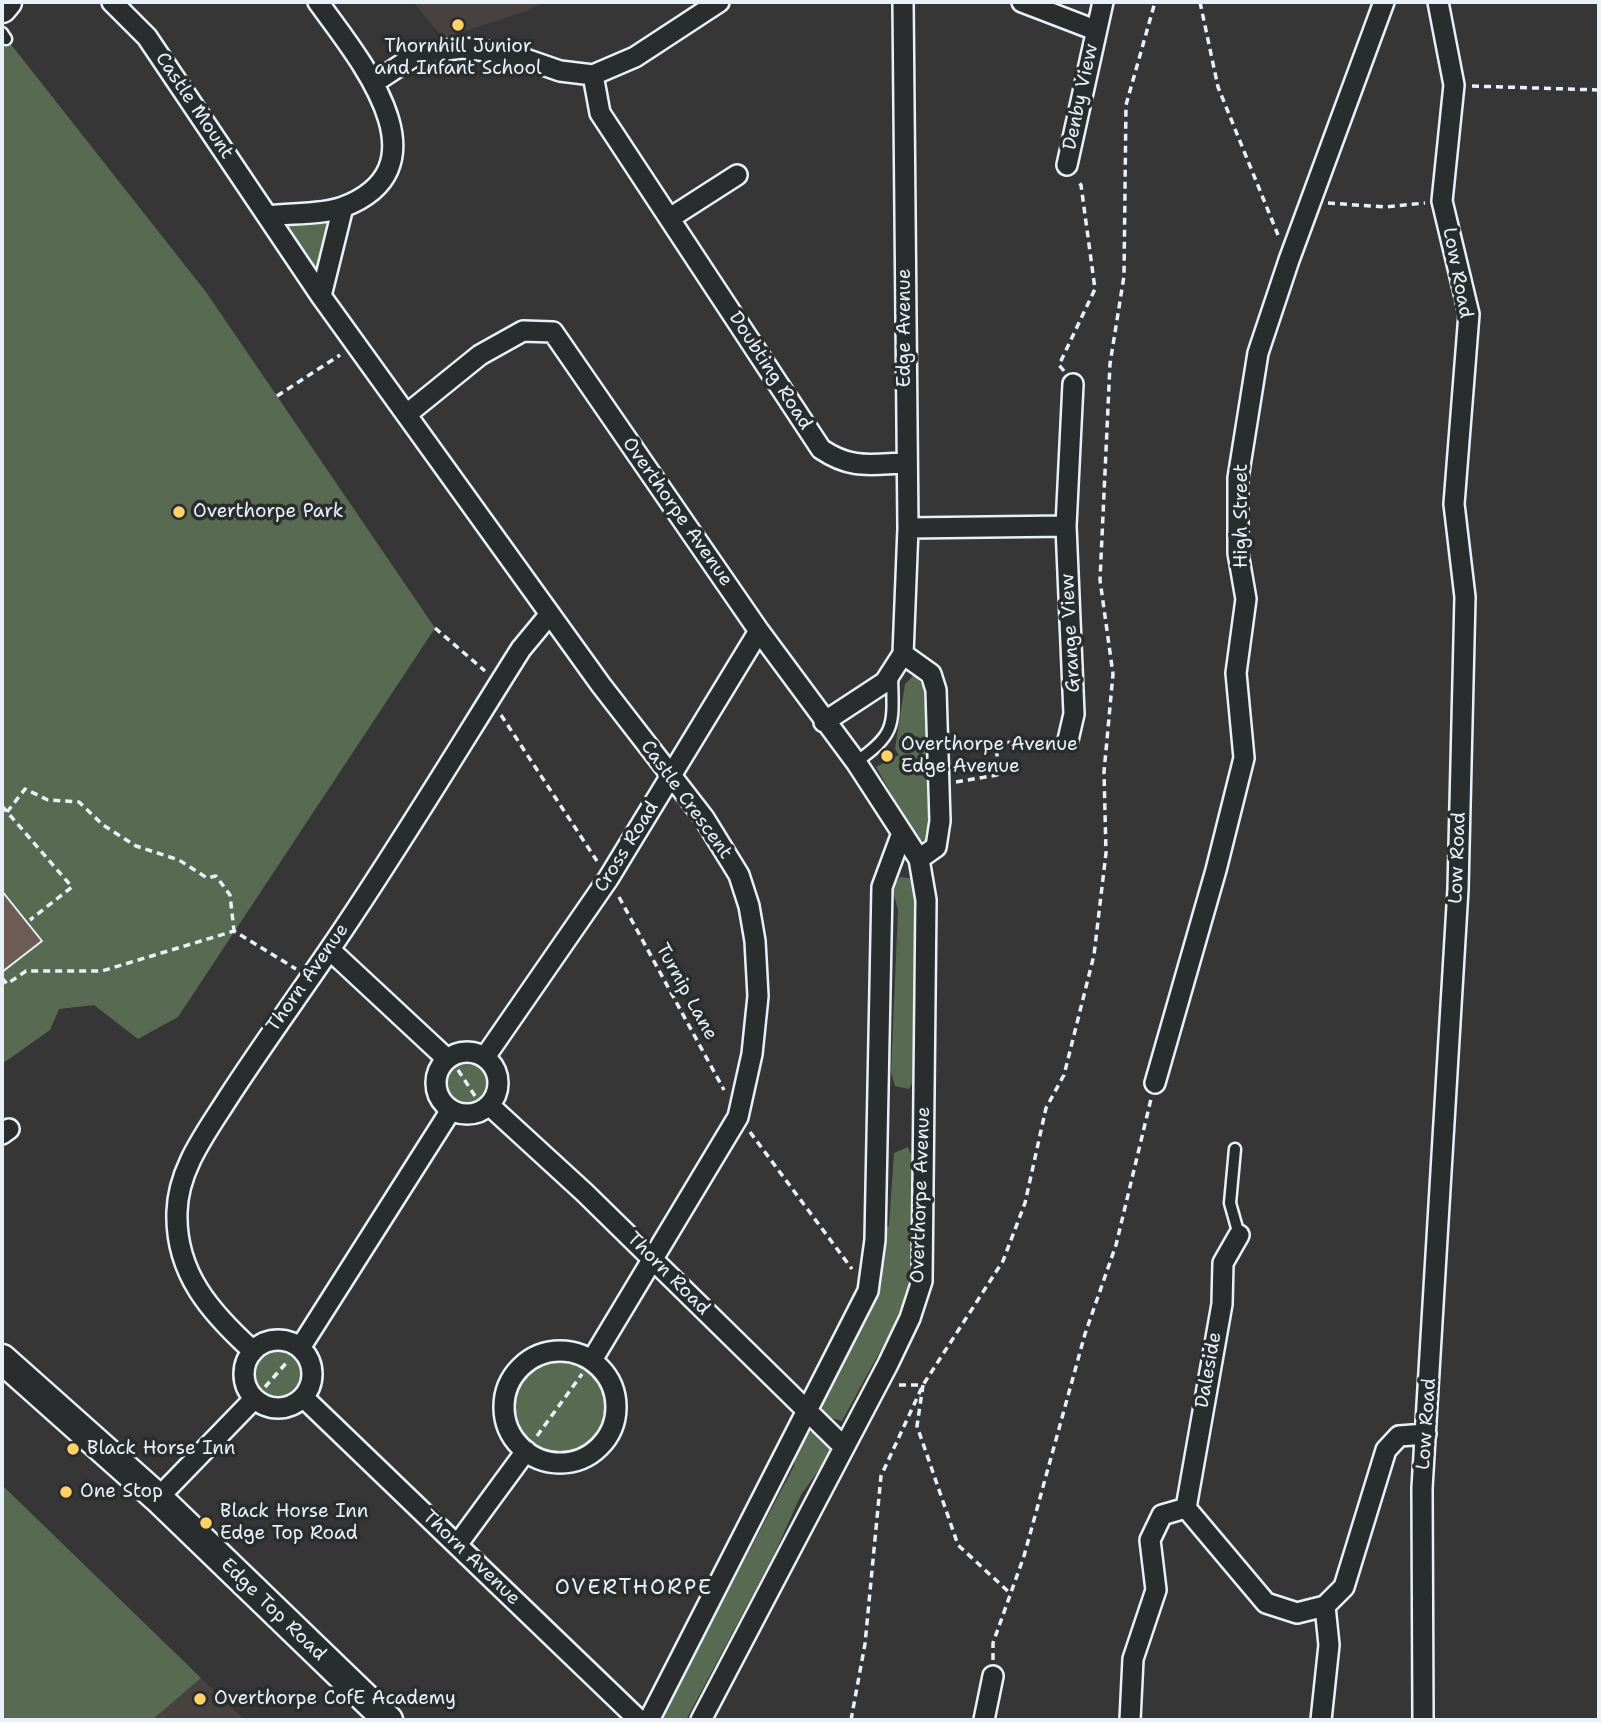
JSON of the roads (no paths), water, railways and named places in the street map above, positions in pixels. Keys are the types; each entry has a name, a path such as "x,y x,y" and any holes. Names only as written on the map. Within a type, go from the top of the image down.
{"street":[{"path":"2,8 7,2"},
{"name":"Castle Mount","path":"112,2 147,37 321,296"},
{"path":"268,216 342,207 375,186 392,162 393,132 375,82 318,2"},
{"path":"375,82 419,53 463,48 511,54 560,71 593,75 635,57 719,2"},
{"name":"Edge Avenue","path":"903,2 908,528 903,654"},
{"name":"Denby View","path":"1022,2 1095,30"},
{"name":"Denby View","path":"1066,165 1103,2"},
{"name":"High Street","path":"1155,1083 1216,870 1244,758 1236,673 1246,599 1238,553 1238,478 1258,353 1289,260 1384,2"},
{"name":"Low Road","path":"1423,1720 1422,1488 1458,889 1465,597 1454,504 1469,314 1442,201 1454,85 1438,2"},
{"name":"Doubting Road","path":"593,75 600,113 821,449 840,462 863,465 906,463"},
{"path":"670,218 737,175"},
{"path":"321,296 342,207"},
{"name":"Castle Crescent","path":"321,296 550,614 704,818 739,875 749,906 758,996 752,1054 738,1117 592,1360"},
{"name":"Overthorpe Avenue","path":"407,414 480,355 523,331 552,332 759,631 856,762 919,859 926,900 922,1281 910,1318 701,1720"},
{"name":"Grange View","path":"1068,740 1074,714 1066,526 1073,384"},
{"path":"908,528 1066,526"},
{"name":"Thorn Avenue","path":"253,1351 202,1300 187,1272 178,1239 181,1181 195,1149 267,1037 330,950 522,649 550,614"},
{"name":"Cross Road","path":"485,1057 608,879 759,631"},
{"path":"824,722 885,682 903,654 931,674 940,784 940,821 936,847 919,859"},
{"path":"649,1720 868,1291 875,1240 882,887 902,833"},
{"path":"330,950 448,1058"},
{"path":"465,1051 485,1057 496,1071 498,1089 486,1107 464,1114 451,1110 441,1101 435,1083 436,1074 448,1058 465,1051"},
{"name":"Thorn Road","path":"486,1107 653,1259 844,1447"},
{"path":"300,1349 451,1110"},
{"name":"Daleside","path":"1186,1508 1222,1304 1223,1263 1239,1235"},
{"path":"276,1340 287,1341 300,1349 312,1370 310,1386 303,1397 290,1406 281,1408 270,1408 254,1399 244,1380 246,1362 253,1351 265,1342 276,1340"},
{"path":"548,1351 571,1352 592,1360 610,1381 615,1399 615,1418 605,1440 588,1455 570,1462 552,1463 526,1451 510,1434 505,1421 505,1394 516,1371 532,1358 548,1351"},
{"name":"Edge Top Road","path":"2,1359 158,1497 388,1720"},
{"name":"Thorn Avenue","path":"303,1397 639,1720"},
{"path":"158,1497 254,1399"},
{"path":"1130,1720 1133,1658 1156,1590 1150,1540 1162,1515 1186,1508 1265,1603 1297,1613 1325,1606 1344,1587 1386,1450 1399,1436 1426,1434"},
{"path":"457,1545 526,1451"},
{"path":"1321,1720 1329,1645 1325,1606"},
{"path":"984,1720 993,1676"}],"lane":[{"path":"856,762 883,744 889,730 893,712 891,672"},
{"path":"1235,1149 1230,1203 1239,1235"}],"place":[{"name":"Thornhill Junior and Infant School","path":"458,25"},
{"name":"Overthorpe Park","path":"179,512"},
{"name":"Overthorpe Avenue Edge Avenue","path":"887,756"},
{"name":"Black Horse Inn","path":"73,1449"},
{"name":"One Stop","path":"66,1492"},
{"name":"Black Horse Inn Edge Top Road","path":"206,1523"},
{"name":"Overthorpe CofE Academy","path":"200,1699"}],"district":[{"name":"OVERTHORPE","path":"634,1589"}]}
